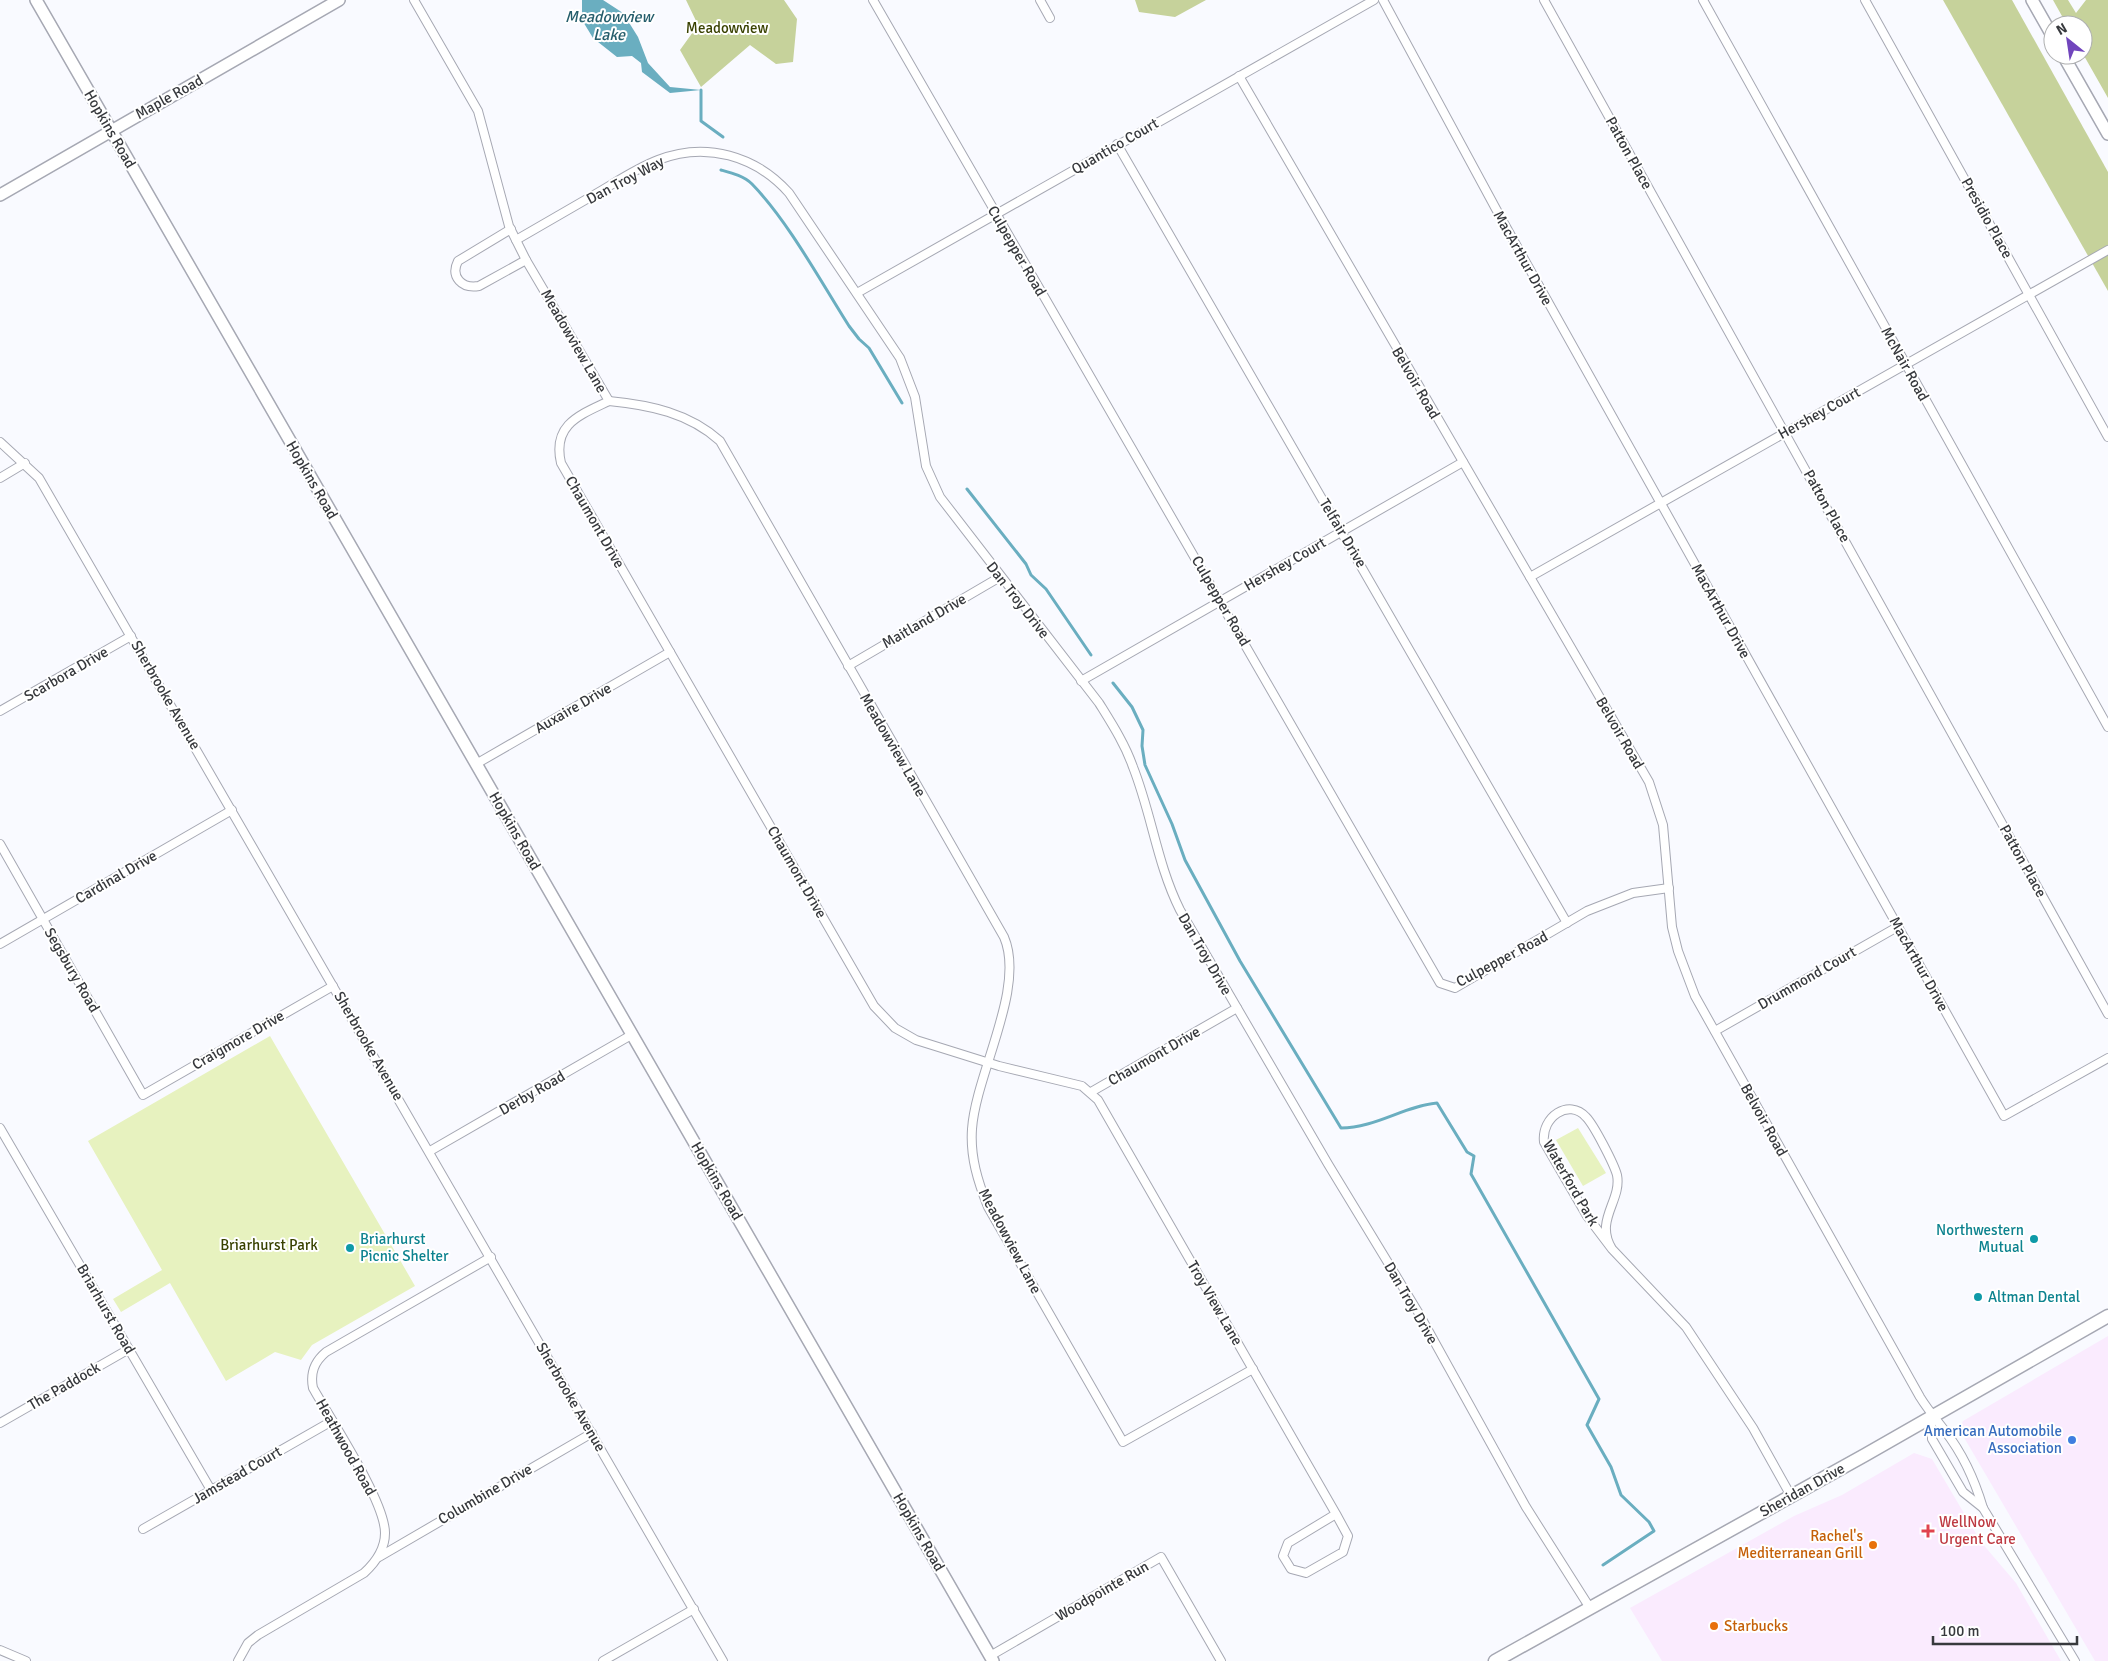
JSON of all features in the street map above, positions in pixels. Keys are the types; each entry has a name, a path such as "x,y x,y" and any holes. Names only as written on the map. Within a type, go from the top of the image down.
{"main road":[{"name":"Sheridan Drive","path":"1495,1661 2108,1316"}],"street":[{"name":"Hopkins Road","path":"36,0 992,1658"},
{"name":"Maple Road","path":"0,195 339,0"},
{"name":"Meadowview Lane","path":"414,0 478,111 511,229 516,240 609,401 640,405 675,413 700,426 720,441 1008,947 1010,969 1004,1005 974,1114 972,1130 973,1158 988,1207 1123,1442 1253,1369"},
{"name":"Culpepper Road","path":"873,0 995,214 1221,600 1440,983 1455,988 1567,923 1610,901 1641,891 1669,888"},
{"path":"1040,0 1050,18"},
{"name":"Quantico Court","path":"857,292 1374,0"},
{"name":"MacArthur Drive","path":"1383,0 1496,209 1660,504 1899,926 2004,1116 2108,1058"},
{"name":"Patton Place","path":"1544,0 2108,1014"},
{"name":"McNair Road","path":"1703,0 2108,727"},
{"name":"Presidio Place","path":"1865,0 2108,437"},
{"path":"2032,0 2043,19"},
{"path":"2069,65 2108,134"},
{"name":"Belvoir Road","path":"1239,76 1649,782 1664,825 1672,928 1678,951 1695,996 1931,1416"},
{"name":"Telfair Drive","path":"1117,144 1567,923"},
{"name":"Dan Troy Way","path":"516,240 660,159 696,152 730,154 755,164 784,187 857,292"},
{"path":"511,229 458,261 454,269 456,278 462,284 471,288 479,286 526,260"},
{"name":"Hershey Court","path":"1530,577 2108,250"},
{"name":"Dan Troy Drive","path":"857,292 900,358 908,377 919,417 923,450 932,482 940,496 1000,577 1081,681 1114,727 1134,769 1169,889 1328,1164 1418,1312 1526,1507 1590,1608"},
{"name":"Chaumont Drive","path":"609,401 575,418 566,427 560,443 561,463 874,1006 883,1018 905,1035 987,1062 1082,1086 1092,1092 1237,1008"},
{"name":"Sherbrooke Avenue","path":"0,442 25,463 39,478 430,1151 723,1661"},
{"name":"Hershey Court","path":"1081,681 1463,462"},
{"path":"0,478 25,463"},
{"name":"Maitland Drive","path":"848,666 1000,577"},
{"name":"Scarbora Drive","path":"0,711 131,636"},
{"name":"Auxaire Drive","path":"476,764 670,652"},
{"name":"Cardinal Drive","path":"0,944 232,810"},
{"name":"Segsbury Road","path":"0,844 143,1095"},
{"name":"Drummond Court","path":"1714,1031 1899,926"},
{"name":"Craigmore Drive","path":"143,1095 333,986"},
{"name":"Derby Road","path":"430,1151 633,1034"},
{"name":"Troy View Lane","path":"1092,1092 1106,1112 1336,1514 1348,1536 1343,1552 1306,1573 1291,1569 1283,1556 1288,1543 1336,1514"},
{"name":"Waterford Park","path":"1612,1249 1605,1238 1607,1218 1617,1178 1614,1166 1586,1116 1575,1111 1564,1110 1546,1122 1543,1132 1544,1142 1586,1216 1612,1249 1686,1327 1753,1428 1791,1496"},
{"name":"Briarhurst Road","path":"0,1128 211,1490"},
{"name":"Heathwood Road","path":"238,1661 248,1644 258,1635 364,1573 378,1556 385,1535 381,1511 314,1388 312,1372 320,1358 491,1257"},
{"name":"The Paddock","path":"1,1422 129,1349"},
{"path":"1931,1416 1932,1440 1963,1492 1983,1508"},
{"path":"1931,1416 1946,1432 1976,1483 1983,1508 2075,1661"},
{"name":"Jamstead Court","path":"143,1529 332,1421"},
{"name":"Columbine Drive","path":"378,1556 592,1433"},
{"name":"Woodpointe Run","path":"992,1658 1161,1557 1221,1661"},
{"path":"603,1661 694,1609"},
{"path":"0,1650 26,1661"}],"shaded area":[{"path":"2108,1336 2108,1661 2095,1661 1959,1429 1963,1421"},
{"path":"1914,1453 1932,1459 1981,1542 2016,1583 2061,1661 1662,1661 1630,1608 1794,1516 1842,1495"}],"green space":[{"name":"Meadowview","path":"686,0 784,0 797,19 793,62 776,64 750,45 701,87 680,50 698,25"},
{"path":"1135,0 1206,0 1175,17 1139,12"},
{"path":"1943,0 2012,0 2043,56 2043,65 2048,65 2108,172 2108,291"},
{"path":"2053,0 2068,0 2076,13 2086,0 2108,0 2108,98 2089,65 2093,65 2093,15 2061,15"},
{"name":"Briarhurst Park","path":"270,1036 415,1286 312,1345 301,1360 275,1352 226,1381 170,1283 121,1312 113,1299 162,1270 88,1141"},
{"path":"1578,1128 1606,1173 1583,1186 1556,1140"}],"water":[{"name":"Meadowview Lake","path":"582,0 603,0 623,13 638,37 648,63 670,87 701,90 670,93 642,72 641,63 632,56 617,57 593,38 582,20"}],"waterway":[{"path":"701,90 701,121 723,137"},
{"path":"721,170 738,175 749,181 765,199 804,252 849,326 869,348 902,403"},
{"path":"967,489 1026,564 1031,575 1046,589 1091,655"},
{"path":"1113,683 1132,707 1143,730 1142,746 1145,765 1172,824 1185,860 1240,961 1341,1128 1366,1125 1413,1108 1437,1103 1467,1152 1474,1156 1471,1174 1599,1399 1587,1425 1611,1467 1621,1495 1649,1522 1654,1531 1603,1565"}],"place":[{"name":"Northwestern Mutual","path":"2034,1239"},
{"name":"Briarhurst Picnic Shelter","path":"350,1248"},
{"name":"Altman Dental","path":"1978,1297"},
{"name":"American Automobile Association","path":"2072,1440"},
{"name":"WellNow Urgent Care","path":"1928,1531"},
{"name":"Rachel's Mediterranean Grill","path":"1873,1545"},
{"name":"Starbucks","path":"1714,1626"}]}
